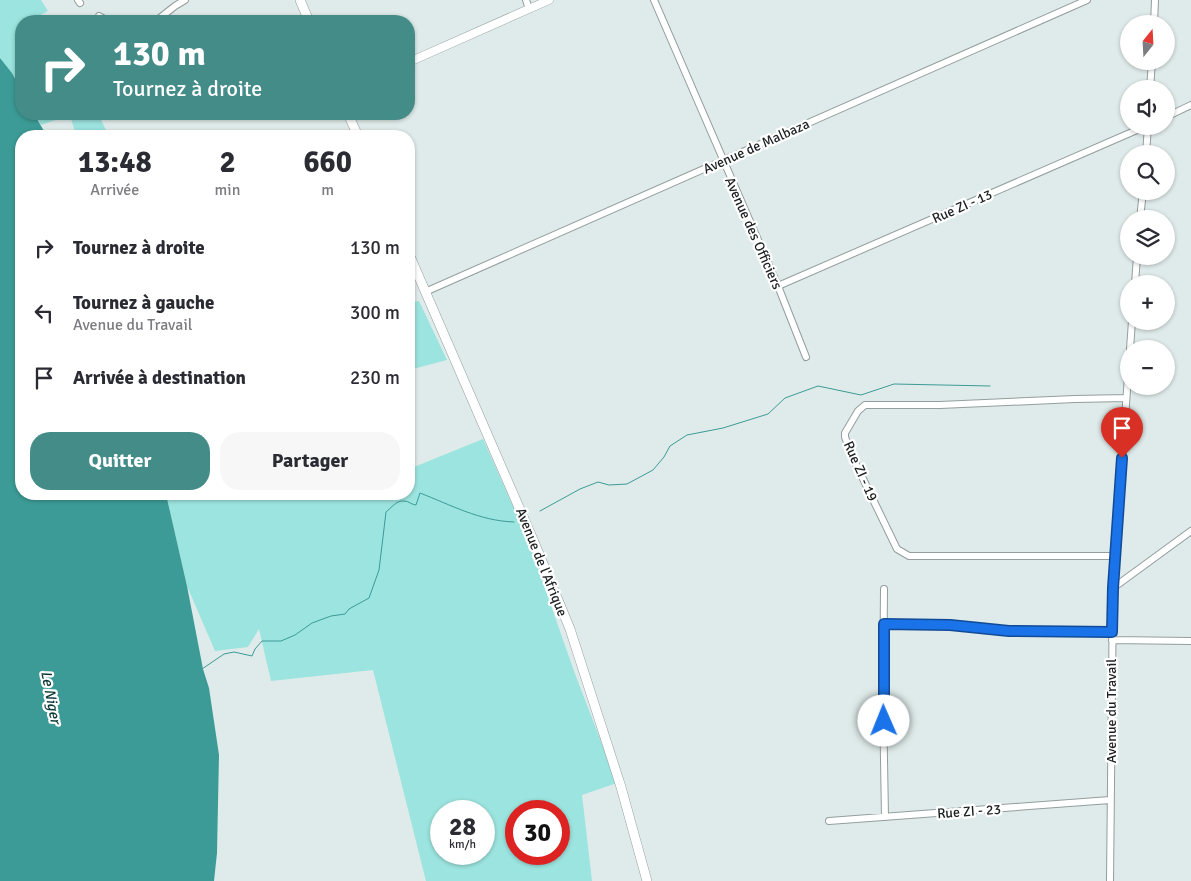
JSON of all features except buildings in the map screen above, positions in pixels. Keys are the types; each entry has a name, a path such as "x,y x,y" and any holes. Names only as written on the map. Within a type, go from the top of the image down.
{"main road":[{"path":"300,0 306,15"},
{"name":"Avenue de l'Afrique","path":"415,268 531,533 570,629 624,796 647,881"}],"street":[{"path":"164,15 185,0"},
{"path":"526,0 529,9"},
{"path":"415,59 549,0"},
{"name":"Avenue des Officiers","path":"654,0 778,286 806,357"},
{"name":"Avenue de Malbaza","path":"425,292 1087,0"},
{"path":"1154,15 1155,0"},
{"path":"1175,113 1191,105"},
{"name":"Rue ZI - 13","path":"778,286 1126,135"},
{"name":"Avenue du Travail","path":"1110,881 1113,588 1126,395"},
{"name":"Rue ZI - 19","path":"1115,556 915,556 904,554 897,549 852,456 845,437 858,411 865,405 940,405 1075,398 1126,398"},
{"path":"1113,588 1191,531"},
{"path":"884,589 885,817"},
{"path":"884,624 950,625 1009,631 1112,632"},
{"path":"1112,640 1191,641"},
{"name":"Rue ZI - 23","path":"829,821 1110,800"}],"shaded area":[{"path":"0,0 41,0 48,11 41,15 15,15 15,79 0,58"},
{"path":"38,120 56,120 41,125"},
{"path":"71,120 101,120 106,130 74,130"},
{"path":"419,301 447,360 415,368 415,302"},
{"path":"483,439 528,540 575,674 617,783 582,795 592,881 426,881 373,670 271,681 259,629 248,647 215,651 187,586 167,500 415,500 415,467"}],"water":[{"name":"Le Niger","path":"0,58 15,79 15,120 38,120 43,130 15,130 15,500 167,500 203,669 209,688 219,755 217,853 214,881 0,881"}],"waterway":[{"path":"540,511 580,489 598,482 609,485 627,484 653,470 670,446 687,435 723,428 768,414 785,398 818,386 861,395 894,384 990,386"},
{"path":"202,669 224,654 234,652 252,656 262,641 281,641 295,635 312,623 331,616 345,614 349,609 369,598 379,570 386,512 401,501 416,505 420,493 477,516 514,522"}],"route":[{"path":"884,721 884,624 950,625 1009,631 1112,632 1113,588 1122,458"}]}
